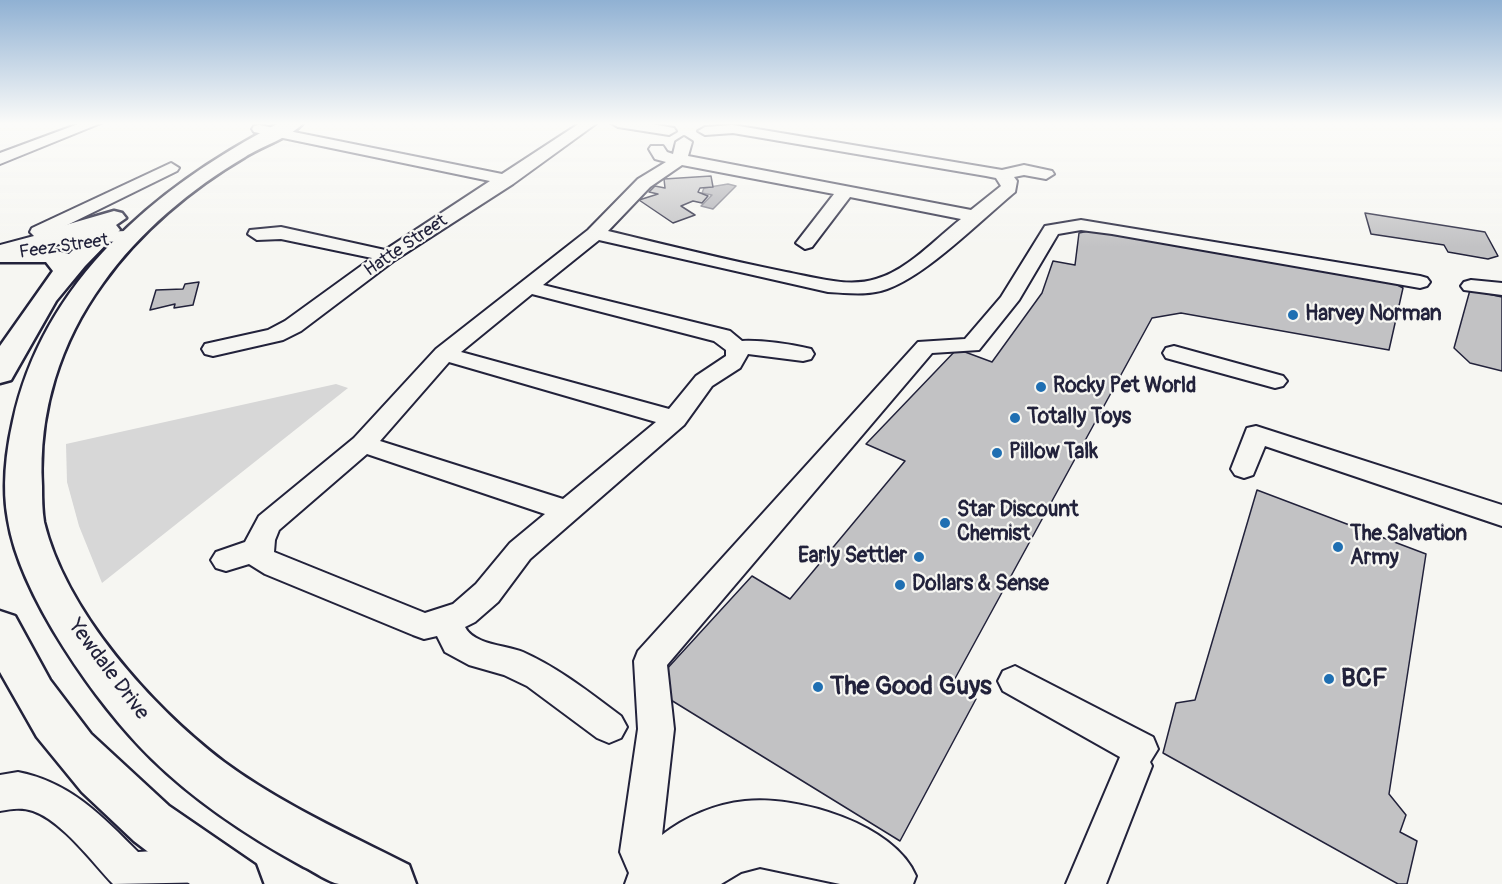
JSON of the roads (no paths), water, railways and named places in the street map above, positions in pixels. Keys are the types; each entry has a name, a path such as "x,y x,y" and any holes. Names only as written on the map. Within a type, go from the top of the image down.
{"main road":[{"name":"Feez Street","path":"115,231 166,175 190,164"},
{"name":"Feez Street","path":"115,231 155,209 219,164"},
{"path":"43,235 91,227 115,231"},
{"path":"0,374 39,307 65,273 115,231"},
{"name":"Yewdale Drive","path":"115,231 99,270 70,310 40,370 26,414 22,445 25,517 38,557 60,604 84,646 133,708 185,760 248,808 390,884"},
{"path":"2,255 26,253 49,255 59,258 65,273"},
{"path":"0,628 34,694 78,753 141,814 223,876"}],"street":[{"path":"435,164 507,180"},
{"name":"Hatte Street","path":"213,349 275,335 293,326 388,256 530,164"},
{"path":"673,164 644,183 595,234 530,288 444,354 363,444 269,523 260,535 261,558 275,566 424,626 446,621 464,613 487,593 520,552 675,419 704,381 732,363 737,356 737,348"},
{"path":"700,164 974,216"},
{"path":"945,164 1002,175 1024,170 1046,174"},
{"name":"Feez Street","path":"2,255 166,175"},
{"path":"595,234 758,272 828,285 858,288 880,285 905,274 1009,188 1009,181 1002,175"},
{"path":"805,243 844,193"},
{"path":"691,884 709,868 735,855 760,848 896,876 868,850 816,825 776,819 736,820 711,827 683,843 656,880 640,852 656,729 650,661 926,348 971,345 1009,300 1051,230 1082,225 1112,229 1420,282"},
{"name":"Feez Street","path":"43,235 115,231"},
{"name":"Feez Street","path":"2,255 54,246 115,231"},
{"path":"257,234 281,233 388,256"},
{"path":"1471,286 1502,289"},
{"path":"530,288 722,336 737,348 761,347 803,354"},
{"path":"1174,353 1275,381"},
{"path":"444,354 675,419"},
{"path":"1245,469 1255,437"},
{"path":"1255,437 1502,516"},
{"path":"1255,437 1502,524"},
{"path":"363,444 568,511"},
{"path":"226,560 259,549"},
{"path":"446,621 456,642 481,655 511,662 539,676 609,727"},
{"path":"1015,681 1137,758 1086,884"},
{"path":"0,793 9,790 31,790 57,804 130,873 223,876"}],"place":[{"name":"Harvey Norman","path":"1293,315"},
{"name":"Rocky Pet World","path":"1041,387"},
{"name":"Totally Toys","path":"1015,418"},
{"name":"Pillow Talk","path":"997,453"},
{"name":"Star Discount Chemist","path":"945,523"},
{"name":"The Salvation Army","path":"1338,547"},
{"name":"Early Settler","path":"919,557"},
{"name":"Dollars & Sense","path":"900,585"},
{"name":"BCF","path":"1329,679"},
{"name":"The Good Guys","path":"818,687"}]}
